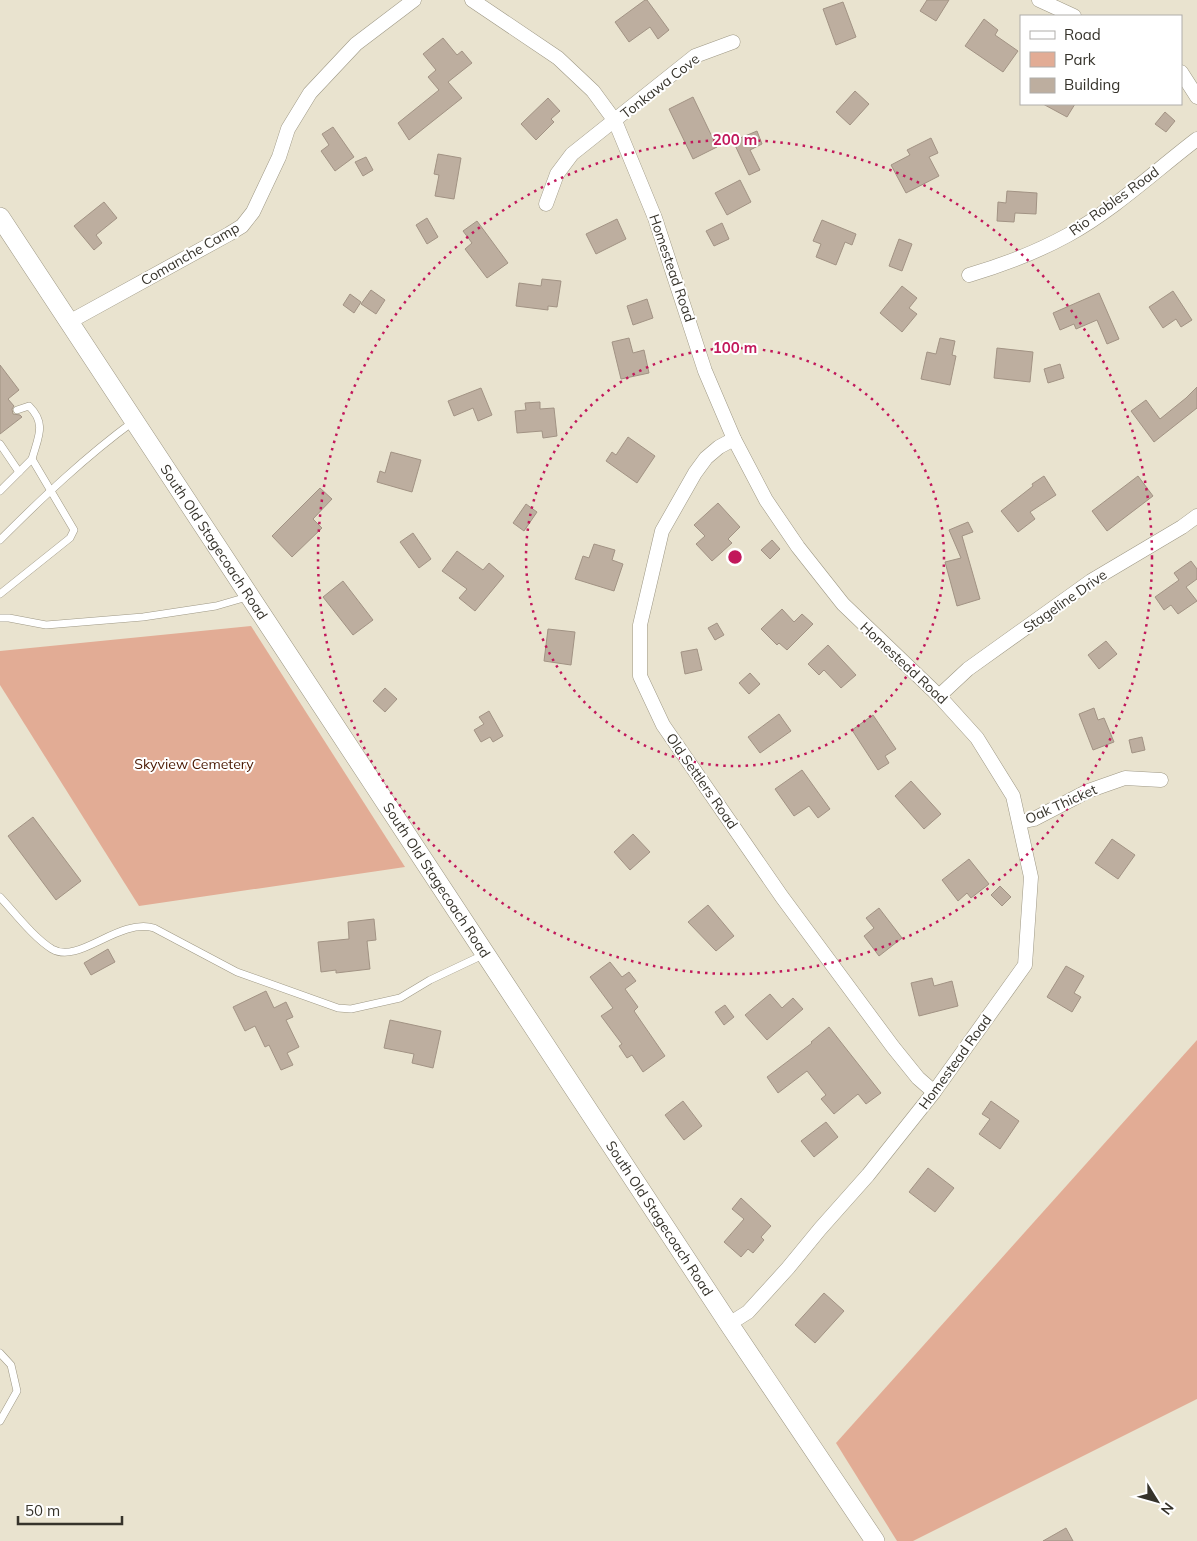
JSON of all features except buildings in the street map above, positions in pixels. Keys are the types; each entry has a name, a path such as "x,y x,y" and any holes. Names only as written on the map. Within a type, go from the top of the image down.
{"street":[{"name":"Comanche Camp","path":"69,322 242,226 253,212 279,157 288,129 310,92 356,44 414,0"},
{"name":"Homestead Road","path":"472,0 558,58 593,91 615,121 655,218 704,371 734,439 766,500 798,547 843,604 939,696 977,738 1013,796 1031,877 1026,965 934,1092 879,1162 748,1312 729,1324"},
{"path":"1038,0 1072,15"},
{"name":"Tonkawa Cove","path":"546,204 557,174 572,154 695,56 733,42"},
{"path":"1182,74 1197,97"},
{"name":"Rio Robles Road","path":"969,275 1033,253 1069,234 1135,188 1197,139"},
{"name":"South Old Stagecoach Road","path":"0,216 729,1324 875,1541"},
{"name":"Old Settlers Road","path":"734,439 719,447 706,458 695,473 662,531 640,625 640,676 663,725 782,897 893,1048 918,1078 934,1092"},
{"name":"Stageline Drive","path":"939,696 968,669 1091,581 1182,527 1197,516"},
{"name":"Oak Thicket","path":"1020,822 1034,819 1088,791 1125,778 1161,780"}],"lane":[{"path":"0,491 32,459 41,426 37,414 29,406 17,410"},
{"path":"0,540 51,489 100,445 134,421"},
{"path":"0,444 19,472"},
{"path":"0,594 70,538 74,530 32,459"},
{"path":"0,618 46,624 133,618 216,606 250,596"},
{"path":"0,897 42,940 58,952 74,952 124,929 146,926 154,928 236,972 338,1008 351,1009 400,998 430,980 486,953"},
{"path":"0,1353 12,1365 17,1392 0,1421"}],"green space":[{"name":"Skyview Cemetery","path":"251,626 405,867 139,906 0,685 0,651"},
{"path":"1197,1040 1197,1399 913,1541 897,1541 836,1443"}]}
